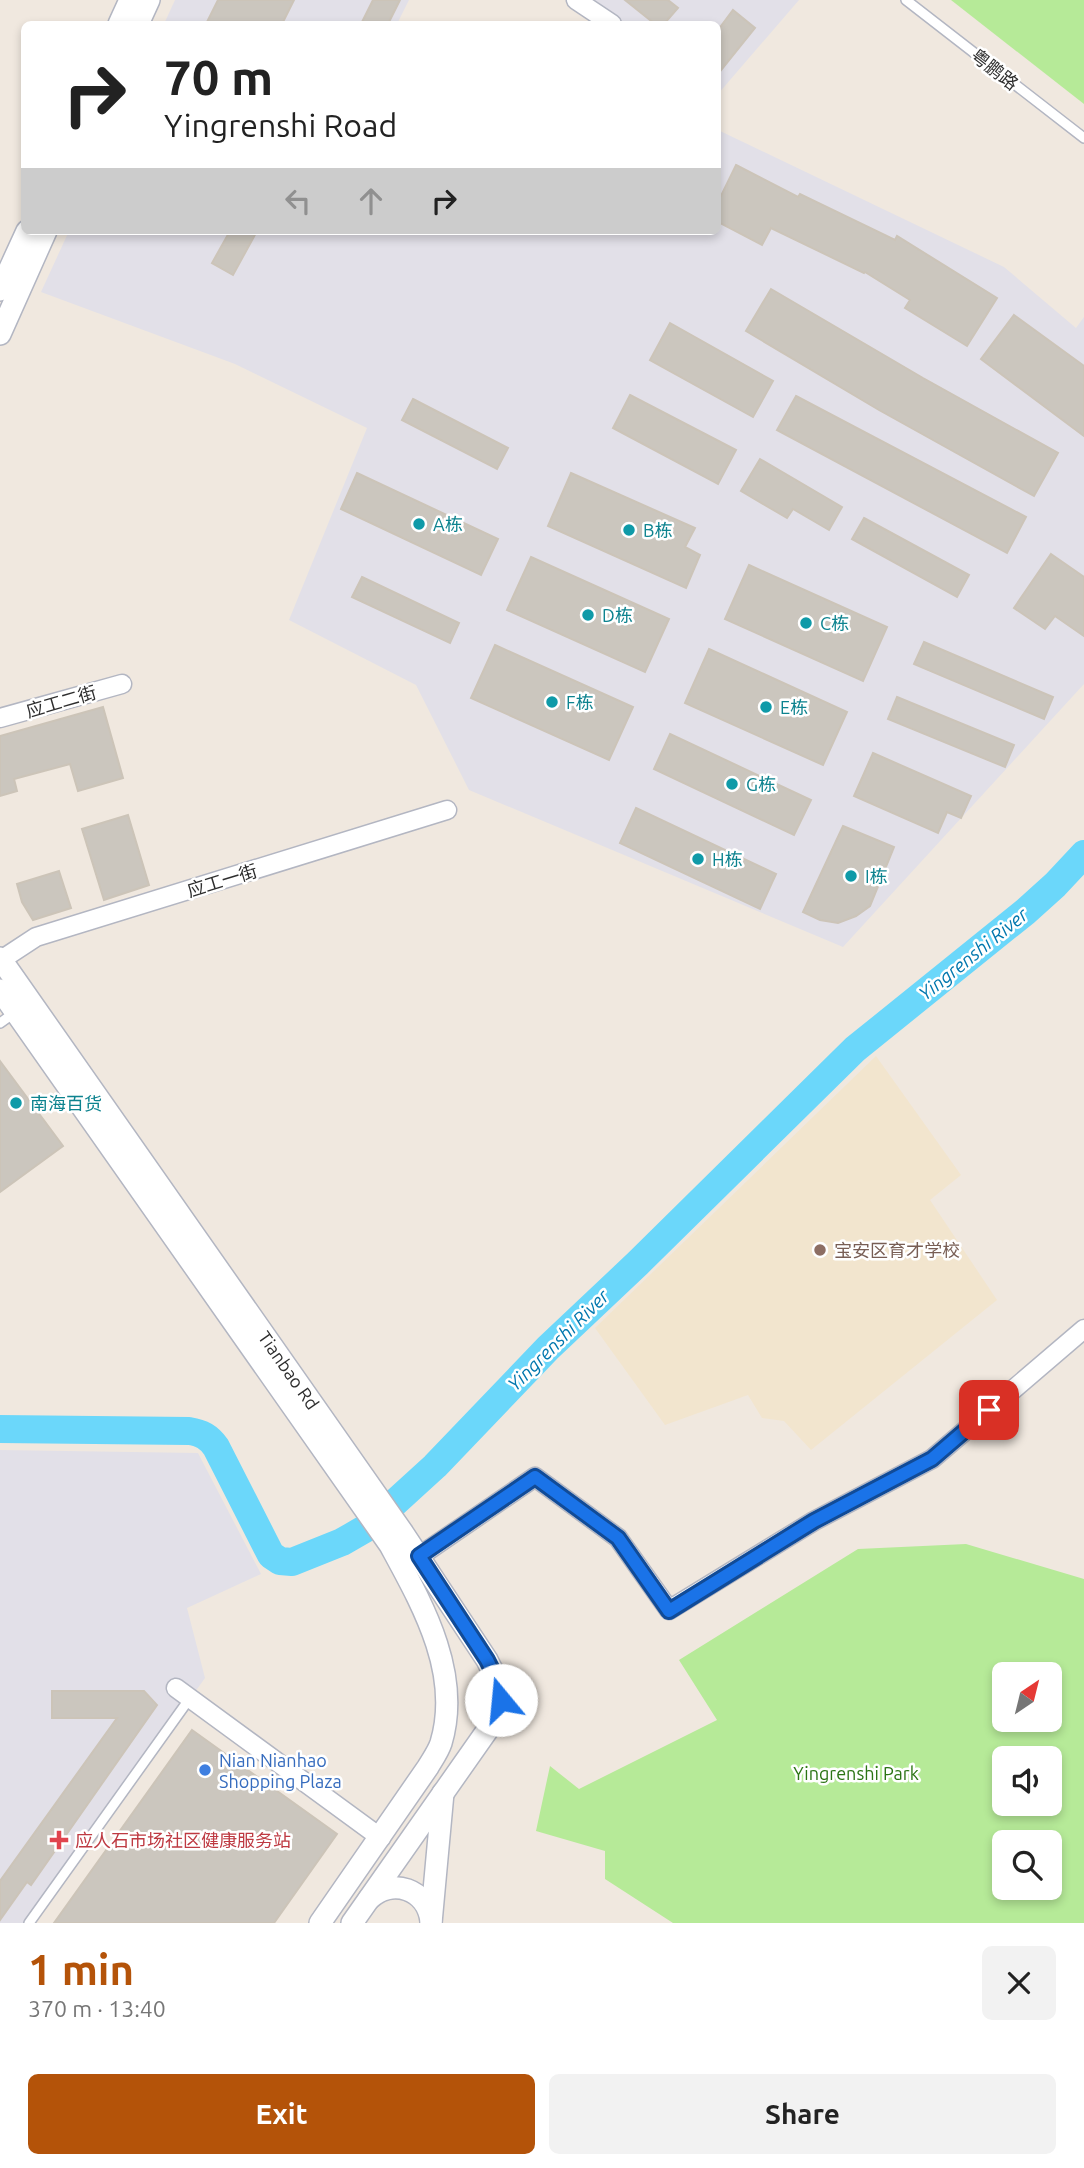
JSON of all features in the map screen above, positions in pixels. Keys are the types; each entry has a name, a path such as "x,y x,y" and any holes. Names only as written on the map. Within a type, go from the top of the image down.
{"street":[{"path":"120,21 130,0"},
{"path":"139,21 149,0"},
{"path":"576,0 608,21"},
{"path":"0,290 25,235"},
{"path":"0,334 44,235"},
{"name":"应工二街","path":"0,718 122,684"},
{"name":"应工一街","path":"1,959 36,937 447,810"},
{"name":"Tianbao Rd","path":"1,959 411,1562 487,1660 498,1682 501,1700 498,1715 352,1923"},
{"name":"Tianbao Rd","path":"0,990 8,1018 363,1491"},
{"path":"411,1562 535,1477 618,1538 669,1611 814,1521 932,1459 1084,1329"},
{"name":"Tianbao Rd","path":"320,1923 381,1838 441,1744 446,1715 446,1683 438,1644 411,1562"},
{"path":"183,1693 381,1838"},
{"path":"431,1923 443,1791"},
{"path":"367,1901 376,1892 386,1888 407,1889 425,1904 431,1923"}],"lane":[{"name":"粤鹏路","path":"906,0 1084,138"},
{"path":"29,1923 183,1693"}],"shaded area":[{"path":"175,0 409,0 398,21 165,21"},
{"path":"582,0 799,0 721,91 721,21 617,21"},
{"path":"721,131 1004,267 1076,328 1084,317 1084,684 843,947 469,790 416,685 289,620 367,428 235,364 41,292 67,235 721,235"},
{"name":"宝安区育才学校","path":"876,1056 961,1175 930,1200 997,1300 811,1450 784,1421 762,1418 748,1395 665,1425 595,1328"},
{"path":"0,1450 198,1453 261,1574 187,1608 205,1678 29,1923 0,1923"}],"green space":[{"path":"951,0 1084,0 1084,104"},
{"name":"Yingrenshi Park","path":"966,1544 1084,1579 1084,1923 673,1923 605,1879 605,1851 536,1831 550,1766 579,1789 717,1720 679,1660 858,1549"}],"building":[{"path":"218,0 294,0 284,21 208,21"},
{"path":"373,0 400,0 390,21 362,21"},
{"path":"625,0 668,0 678,8 667,21 651,21"},
{"path":"733,10 755,28 721,70 721,26"},
{"path":"736,165 798,197 800,194 895,240 897,236 997,298 967,346 905,308 910,300 865,272 771,228 762,245 721,224 721,196"},
{"path":"228,235 255,235 233,275 212,263"},
{"path":"771,289 1058,453 1034,496 879,410 746,331"},
{"path":"1014,315 1084,366 1084,436 981,359"},
{"path":"670,323 773,381 753,417 650,360"},
{"path":"630,395 736,450 718,484 613,428"},
{"path":"796,396 1026,517 1007,553 777,430"},
{"path":"413,399 508,448 497,469 402,420"},
{"path":"760,459 842,507 829,530 793,509 787,518 741,491"},
{"name":"A栋","path":"357,473 498,539 481,575 341,509"},
{"name":"B栋","path":"571,473 695,528 685,547 700,555 686,588 548,526"},
{"path":"864,518 969,575 957,597 852,539"},
{"path":"1051,554 1084,577 1084,636 1055,616 1045,629 1014,608"},
{"name":"D栋","path":"531,557 669,619 645,672 507,610"},
{"name":"C栋","path":"749,565 887,627 863,681 725,619"},
{"path":"362,577 459,623 450,643 352,597"},
{"path":"924,642 1053,697 1044,719 914,664"},
{"name":"F栋","path":"495,645 633,707 609,760 471,698"},
{"name":"E栋","path":"709,649 847,712 823,765 685,703"},
{"path":"897,697 1014,745 1005,767 888,719"},
{"path":"103,707 123,778 78,791 70,764 14,779 17,791 0,796 0,736"},
{"name":"G栋","path":"670,734 811,800 794,835 654,769"},
{"path":"873,753 971,796 961,818 947,812 938,833 854,796"},
{"name":"H栋","path":"636,808 776,874 760,909 620,843"},
{"path":"128,815 149,885 104,900 82,829"},
{"name":"I栋","path":"843,826 894,847 870,906 856,916 838,923 820,920 803,912"},
{"path":"59,871 71,908 33,920 22,902 17,884"},
{"name":"南海百货","path":"0,1061 63,1146 0,1192"},
{"path":"52,1691 144,1691 157,1705 31,1885 27,1882 0,1920 0,1881 117,1718 52,1718"},
{"name":"Nian Nianhao Shopping Plaza","path":"192,1730 337,1834 274,1923 54,1923"}],"waterway":[{"name":"Yingrenshi River","path":"0,1429 198,1433 208,1438 216,1447 271,1555 280,1561 292,1562 342,1542 368,1527 435,1466 548,1348 855,1049 1025,912 1084,854"}],"place":[{"name":"A栋","path":"419,524"},
{"name":"B栋","path":"629,530"},
{"name":"D栋","path":"588,615"},
{"name":"C栋","path":"806,623"},
{"name":"F栋","path":"552,702"},
{"name":"E栋","path":"766,707"},
{"name":"G栋","path":"732,784"},
{"name":"H栋","path":"698,859"},
{"name":"I栋","path":"851,876"},
{"name":"南海百货","path":"16,1103"},
{"name":"宝安区育才学校","path":"820,1250"},
{"name":"Nian Nianhao Shopping Plaza","path":"205,1770"},
{"name":"应人石市场社区健康服务站","path":"59,1840"}],"route":[{"path":"501,1700 498,1682 487,1660 419,1556 535,1477 618,1538 669,1611 814,1521 932,1459 989,1410"}]}
